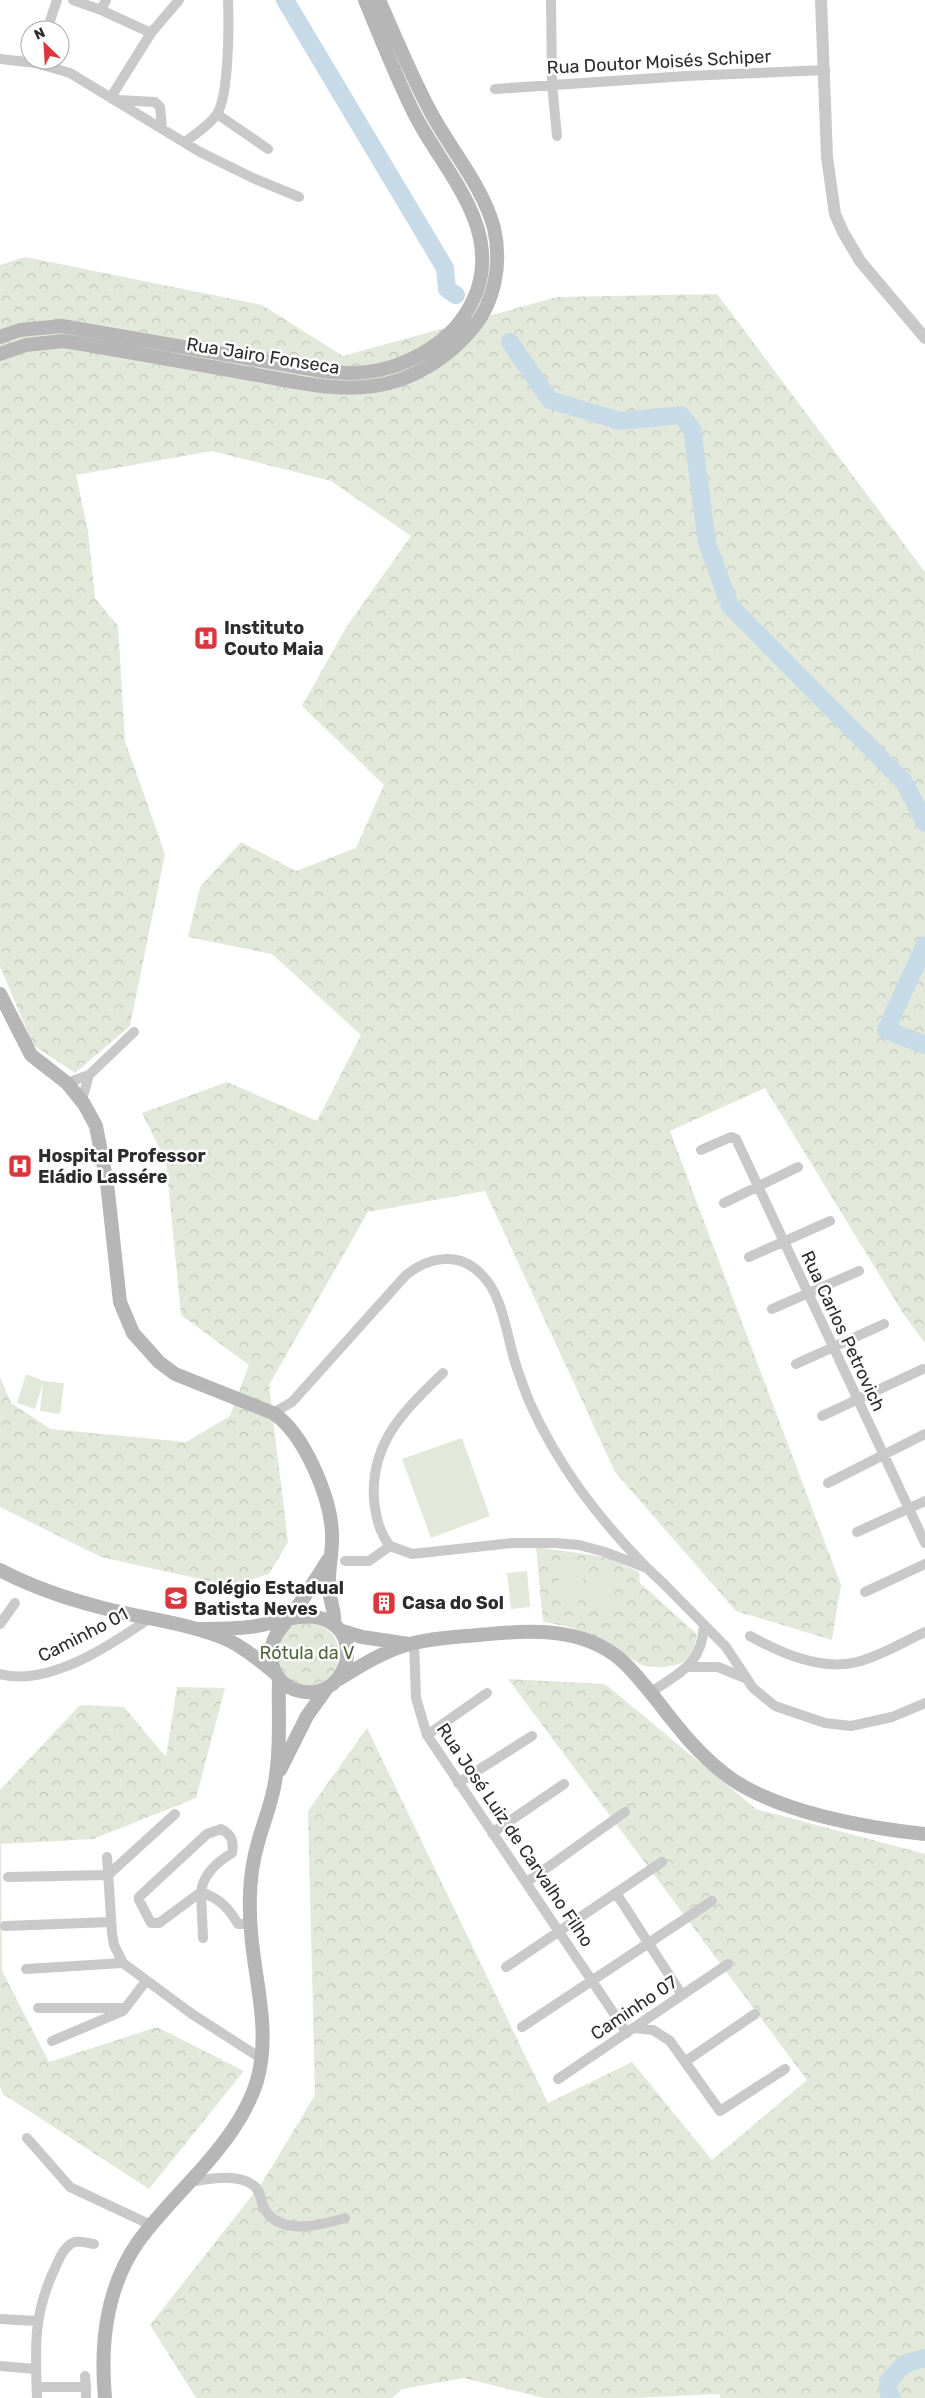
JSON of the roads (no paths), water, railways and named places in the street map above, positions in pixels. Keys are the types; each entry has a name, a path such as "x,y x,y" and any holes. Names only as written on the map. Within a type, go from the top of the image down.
{"main road":[{"name":"Rua Jairo Fonseca","path":"0,337 29,329 62,326 353,375 374,373 407,362 432,348 455,328 473,300 480,282 483,247 480,231 466,200 434,150 399,83 365,0"},
{"name":"Rua Jairo Fonseca","path":"0,354 26,345 63,341 312,385 358,388 387,384 411,374 444,356 460,343 482,317 494,288 497,255 493,226 477,190 429,109 379,0"},
{"path":"0,994 31,1055 67,1084 82,1100 91,1115 99,1137 107,1183 120,1302 133,1333 159,1362 175,1374 279,1417 294,1431 306,1453 326,1503 332,1534 329,1595 336,1627 344,1639 347,1660 339,1678"},
{"path":"105,2398 102,2358 112,2295 137,2244 151,2225 220,2148 239,2120 251,2098 262,2060 263,2023 254,1966 250,1913 253,1866 276,1777 280,1729 277,1676 271,1658 272,1643 279,1630 290,1619 312,1588 330,1558"},
{"path":"0,1570 27,1583 58,1594 104,1608 196,1629 238,1645 289,1687 301,1692 315,1692 327,1688"},
{"path":"196,1629 250,1627 309,1616 322,1618 336,1627 362,1637 411,1644 510,1632 559,1633 594,1643 608,1650 625,1663 702,1754 734,1781 810,1813 890,1830 925,1834"},
{"path":"276,1777 307,1716 327,1688 339,1678 411,1644"}],"street":[{"path":"50,20 57,0"},
{"path":"72,0 103,5 151,34"},
{"path":"114,98 151,34 179,0"},
{"path":"184,142 217,114 225,82 228,0"},
{"path":"551,0 552,84 557,136"},
{"path":"822,0 827,157 835,214 860,261 925,338"},
{"path":"0,59 20,60"},
{"path":"62,70 114,98 200,152 255,179 299,197"},
{"name":"Rua Doutor Moisés Schiper","path":"495,89 552,84 825,70"},
{"path":"114,98 155,102 160,107 162,128"},
{"path":"217,114 268,149"},
{"path":"67,1084 89,1075 134,1032"},
{"path":"82,1100 89,1075"},
{"name":"Rua Carlos Petrovich","path":"702,1150 731,1137 736,1139 757,1187 835,1347 925,1543"},
{"path":"724,1204 798,1168"},
{"path":"749,1257 830,1221"},
{"path":"279,1417 406,1275 426,1262 449,1258 465,1262 479,1272 492,1288 529,1400 555,1454 593,1509 647,1568 733,1655 745,1678 763,1698 775,1706 807,1718 832,1724 860,1725 924,1706"},
{"path":"772,1310 859,1271"},
{"path":"796,1364 884,1324"},
{"path":"822,1416 923,1369"},
{"path":"443,1373 410,1404 390,1431 380,1450 374,1478 375,1510 380,1529 390,1546 412,1554 512,1543 567,1543 605,1552 647,1568"},
{"path":"828,1483 925,1434"},
{"path":"857,1532 925,1501"},
{"path":"345,1561 369,1560 390,1546"},
{"path":"865,1592 925,1564"},
{"path":"0,1624 15,1603"},
{"name":"Caminho 01","path":"0,1674 25,1677 46,1674 113,1642 150,1618"},
{"path":"650,1693 688,1667 702,1646 704,1625"},
{"path":"750,1636 794,1656 844,1664 865,1660 925,1632"},
{"name":"Rua José Luiz de Carvalho Filho","path":"411,1644 416,1698 427,1735 592,1980 631,2030"},
{"path":"688,1667 718,1667 745,1678"},
{"path":"427,1735 487,1693"},
{"path":"458,1783 532,1736"},
{"path":"492,1833 564,1784"},
{"path":"527,1882 625,1812"},
{"path":"8,1877 108,1875 175,1814"},
{"path":"200,1892 159,1923 151,1923 139,1900 139,1897 207,1834 221,1829 231,1836 234,1842 232,1853 210,1871 200,1892 203,1938"},
{"path":"107,1857 110,1922 114,1945 123,1963 146,1982 262,2060"},
{"path":"506,1967 662,1862"},
{"path":"200,1892 216,1898 228,1907 238,1924 251,1924"},
{"path":"616,1892 682,1995"},
{"path":"522,2027 648,1942 712,1902"},
{"path":"6,1926 110,1922"},
{"path":"26,1969 123,1963"},
{"name":"Caminho 07","path":"558,2079 728,1964"},
{"path":"52,2042 106,2019 125,2008 146,1982"},
{"path":"38,2008 125,2008"},
{"path":"686,2061 755,2014"},
{"path":"631,2030 653,2030 662,2034 686,2061 718,2110 731,2105 785,2069"},
{"path":"27,2138 70,2187 151,2225"},
{"path":"190,2182 223,2178 242,2180 252,2184 258,2189 265,2210 276,2220 287,2225 310,2226 345,2218"},
{"path":"86,2398 86,2382 37,2393 35,2368 37,2321 44,2293 65,2249 75,2242 94,2244"},
{"path":"0,2319 37,2321"},
{"path":"0,2366 35,2368"}],"waterway":[{"path":"285,0 445,268 447,289 456,295"},
{"path":"510,342 550,400 620,421 681,415 692,429 707,543 730,606 904,782 925,823"},
{"path":"925,945 886,1030 925,1045"},
{"path":"892,2398 889,2395 888,2382 904,2364 925,2358"}],"place":[{"name":"Instituto Couto Maia","path":"206,638"},
{"name":"Hospital Professor Eládio Lassére","path":"20,1166"},
{"name":"Colégio Estadual Batista Neves","path":"176,1598"},
{"name":"Casa do Sol","path":"384,1603"}],"park label":[{"name":"Rótula da V","path":"307,1653"}]}
